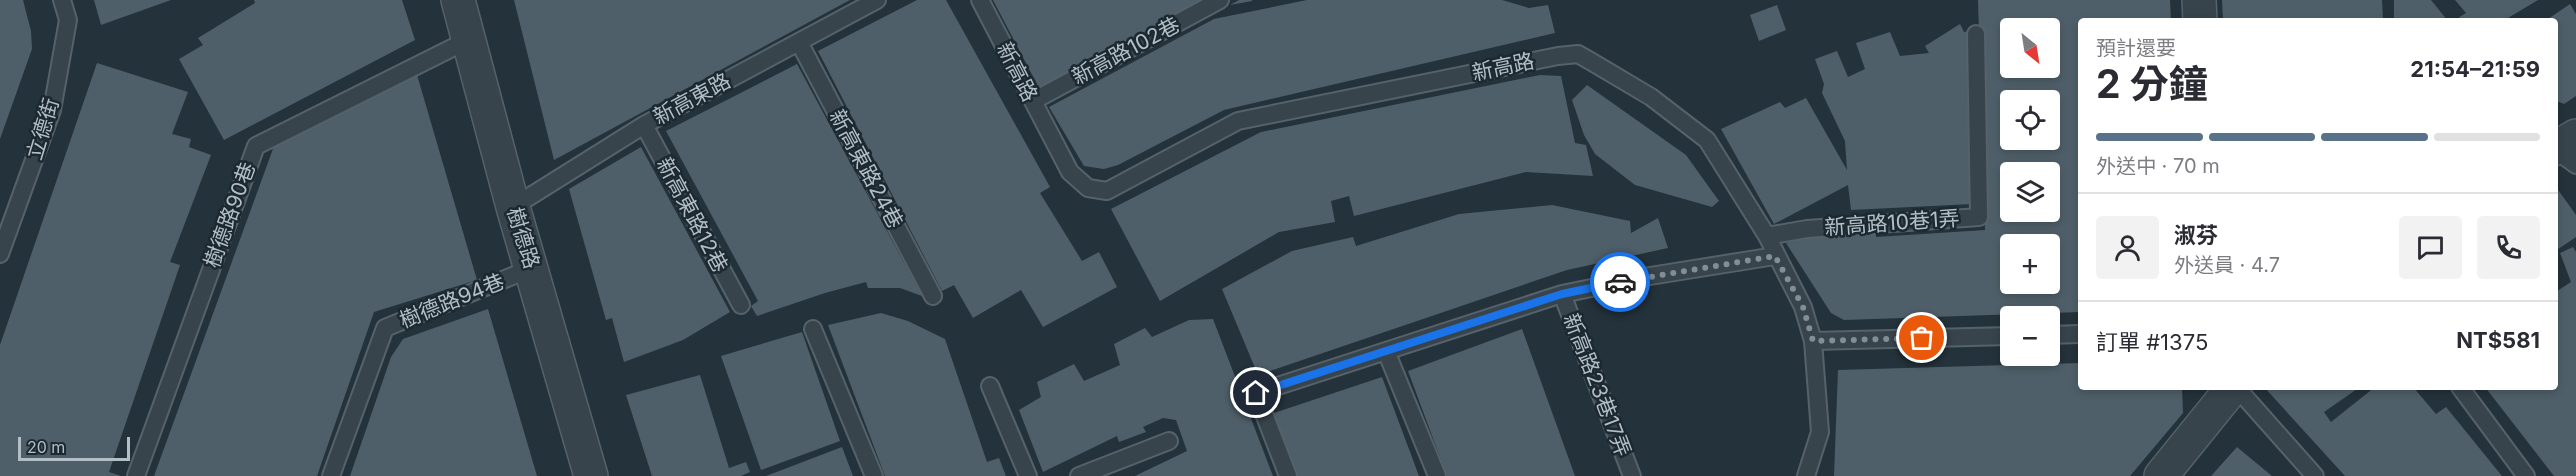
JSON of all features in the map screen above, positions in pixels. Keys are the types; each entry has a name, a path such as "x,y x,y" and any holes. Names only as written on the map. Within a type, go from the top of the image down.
{"street":[{"name":"樹德路","path":"458,0 513,207 591,476"},
{"path":"2199,0 2200,18"},
{"path":"2161,476 2233,390"}],"lane":[{"name":"立德街","path":"0,254 52,110 68,20 62,0"},
{"name":"新高東路","path":"513,207 644,125 877,0"},
{"name":"新高路","path":"980,0 1070,172 1088,188 1107,191 1238,121 1547,58 1578,54 1651,97 1707,140 1767,236 1775,256 1803,307 1813,341 1820,432 1806,476"},
{"name":"新高路102巷","path":"1033,101 1220,0"},
{"name":"新高路10巷1弄","path":"1767,236 1807,229 1979,217 1976,34"},
{"name":"樹德路90巷","path":"136,476 256,146 470,39"},
{"name":"新高東路24巷","path":"799,42 933,296"},
{"name":"新高東路12巷","path":"644,125 741,305"},
{"path":"1288,476 1256,393 1562,294 1650,276 1775,256"},
{"name":"樹德路94巷","path":"331,476 385,328 532,268"},
{"name":"新高路23巷17弄","path":"1562,294 1632,476"},
{"path":"813,329 874,476"},
{"path":"2060,335 2078,334"},
{"path":"1813,341 2000,336"},
{"path":"1386,351 1437,476"},
{"path":"990,386 1028,476"},
{"path":"2238,390 2315,476"},
{"path":"2462,390 2526,476"},
{"path":"1079,476 1169,441"}],"building":[{"path":"0,0 23,0 31,31 32,49 0,139"},
{"path":"94,0 171,0 101,25"},
{"path":"254,0 402,0 415,40 224,140 179,59 203,45 198,38 255,3"},
{"path":"514,0 850,0 554,160"},
{"path":"917,0 946,0 1050,187 1040,193 1082,261 1099,252 1117,287 1043,327 1021,290 973,318 954,285 942,291 818,51"},
{"path":"993,0 1202,0 1039,88"},
{"path":"1239,0 1252,0 1252,1 1230,5"},
{"path":"1307,0 1502,0 1529,8 1548,5 1555,33 1224,110 1118,165 1104,169 1084,166 1049,107 1214,19"},
{"path":"1978,0 2170,0 2171,18 2078,18 2078,312 2060,313 2060,306 2000,306 2000,315 1844,320 1831,313 1786,243 1810,236 1876,229 1876,237 1985,230"},
{"path":"2222,0 2382,0 2383,18 2223,18"},
{"path":"2394,0 2431,0 2446,18 2394,18"},
{"path":"2455,0 2538,0 2508,18 2458,18 2466,13"},
{"path":"2570,4 2576,14 2576,96 2564,104 2558,102 2558,18 2549,18"},
{"path":"1777,5 1786,30 1759,41 1750,15"},
{"path":"1960,24 1964,32 1972,30 1972,204 1851,210 1848,185 1774,224 1721,129 1780,102 1785,108 1806,98 1847,170 1845,141 1822,93 1824,84 1815,59 1837,51 1848,77 1865,69 1856,43 1890,32 1900,56 1929,53 1925,46"},
{"path":"97,63 188,92 172,134 191,139 189,147 211,155 170,262 180,265 109,472 121,476 0,476 0,345"},
{"path":"797,64 922,296 900,288 868,288 866,282 757,316 751,306 758,301 666,131"},
{"path":"415,68 477,280 374,312 317,476 154,476 274,146"},
{"path":"1540,75 1561,76 1575,143 1586,145 1593,176 1526,172 1354,216 1349,196 1331,201 1335,222 1279,232 1160,301 1111,209 1261,132"},
{"path":"1587,85 1686,155 1719,201 1712,207 1635,185 1595,154 1584,135 1572,100"},
{"path":"641,147 730,312 683,340 624,362 612,318 606,320 569,189"},
{"path":"2558,190 2576,215 2576,237 2558,249"},
{"path":"1552,205 1630,221 1631,233 1658,218 1668,248 1567,270 1258,375 1222,289 1292,251 1353,237 1356,246 1459,214"},
{"path":"2573,247 2576,252 2576,476 2554,476 2487,390 2558,390 2558,290 2571,282 2560,253"},
{"path":"488,309 537,476 350,476 391,357 403,339"},
{"path":"881,313 908,321 945,339 987,462 999,458 1006,476 885,476 828,325"},
{"path":"1213,319 1273,476 1135,476 1187,451 1176,420 1163,418 1143,427 1146,432 1119,442 1117,436 1043,472 1019,410 1041,397 1037,382 1074,364 1084,381 1120,365 1114,344 1145,328 1152,337 1189,320"},
{"path":"1522,329 1575,476 1447,476 1408,371"},
{"path":"802,332 840,441 761,470 721,356"},
{"path":"2078,363 2078,390 2182,390 2183,413 2130,476 1834,476 1838,370 2060,366 2060,364"},
{"path":"700,375 729,468 746,462 750,472 741,476 652,476 626,395"},
{"path":"1382,377 1419,476 1295,476 1271,414"},
{"path":"2267,390 2356,390 2324,412 2331,422 2371,390 2416,390 2436,414 2446,407 2502,476 2345,476"},
{"path":"842,447 853,476 766,476"},
{"path":"2237,447 2272,476 2211,476"}],"way so far":[{"path":"1620,282 1775,256 1803,307 1813,341 1922,338"}],"route":[{"path":"1256,393 1562,294 1620,282"}]}
